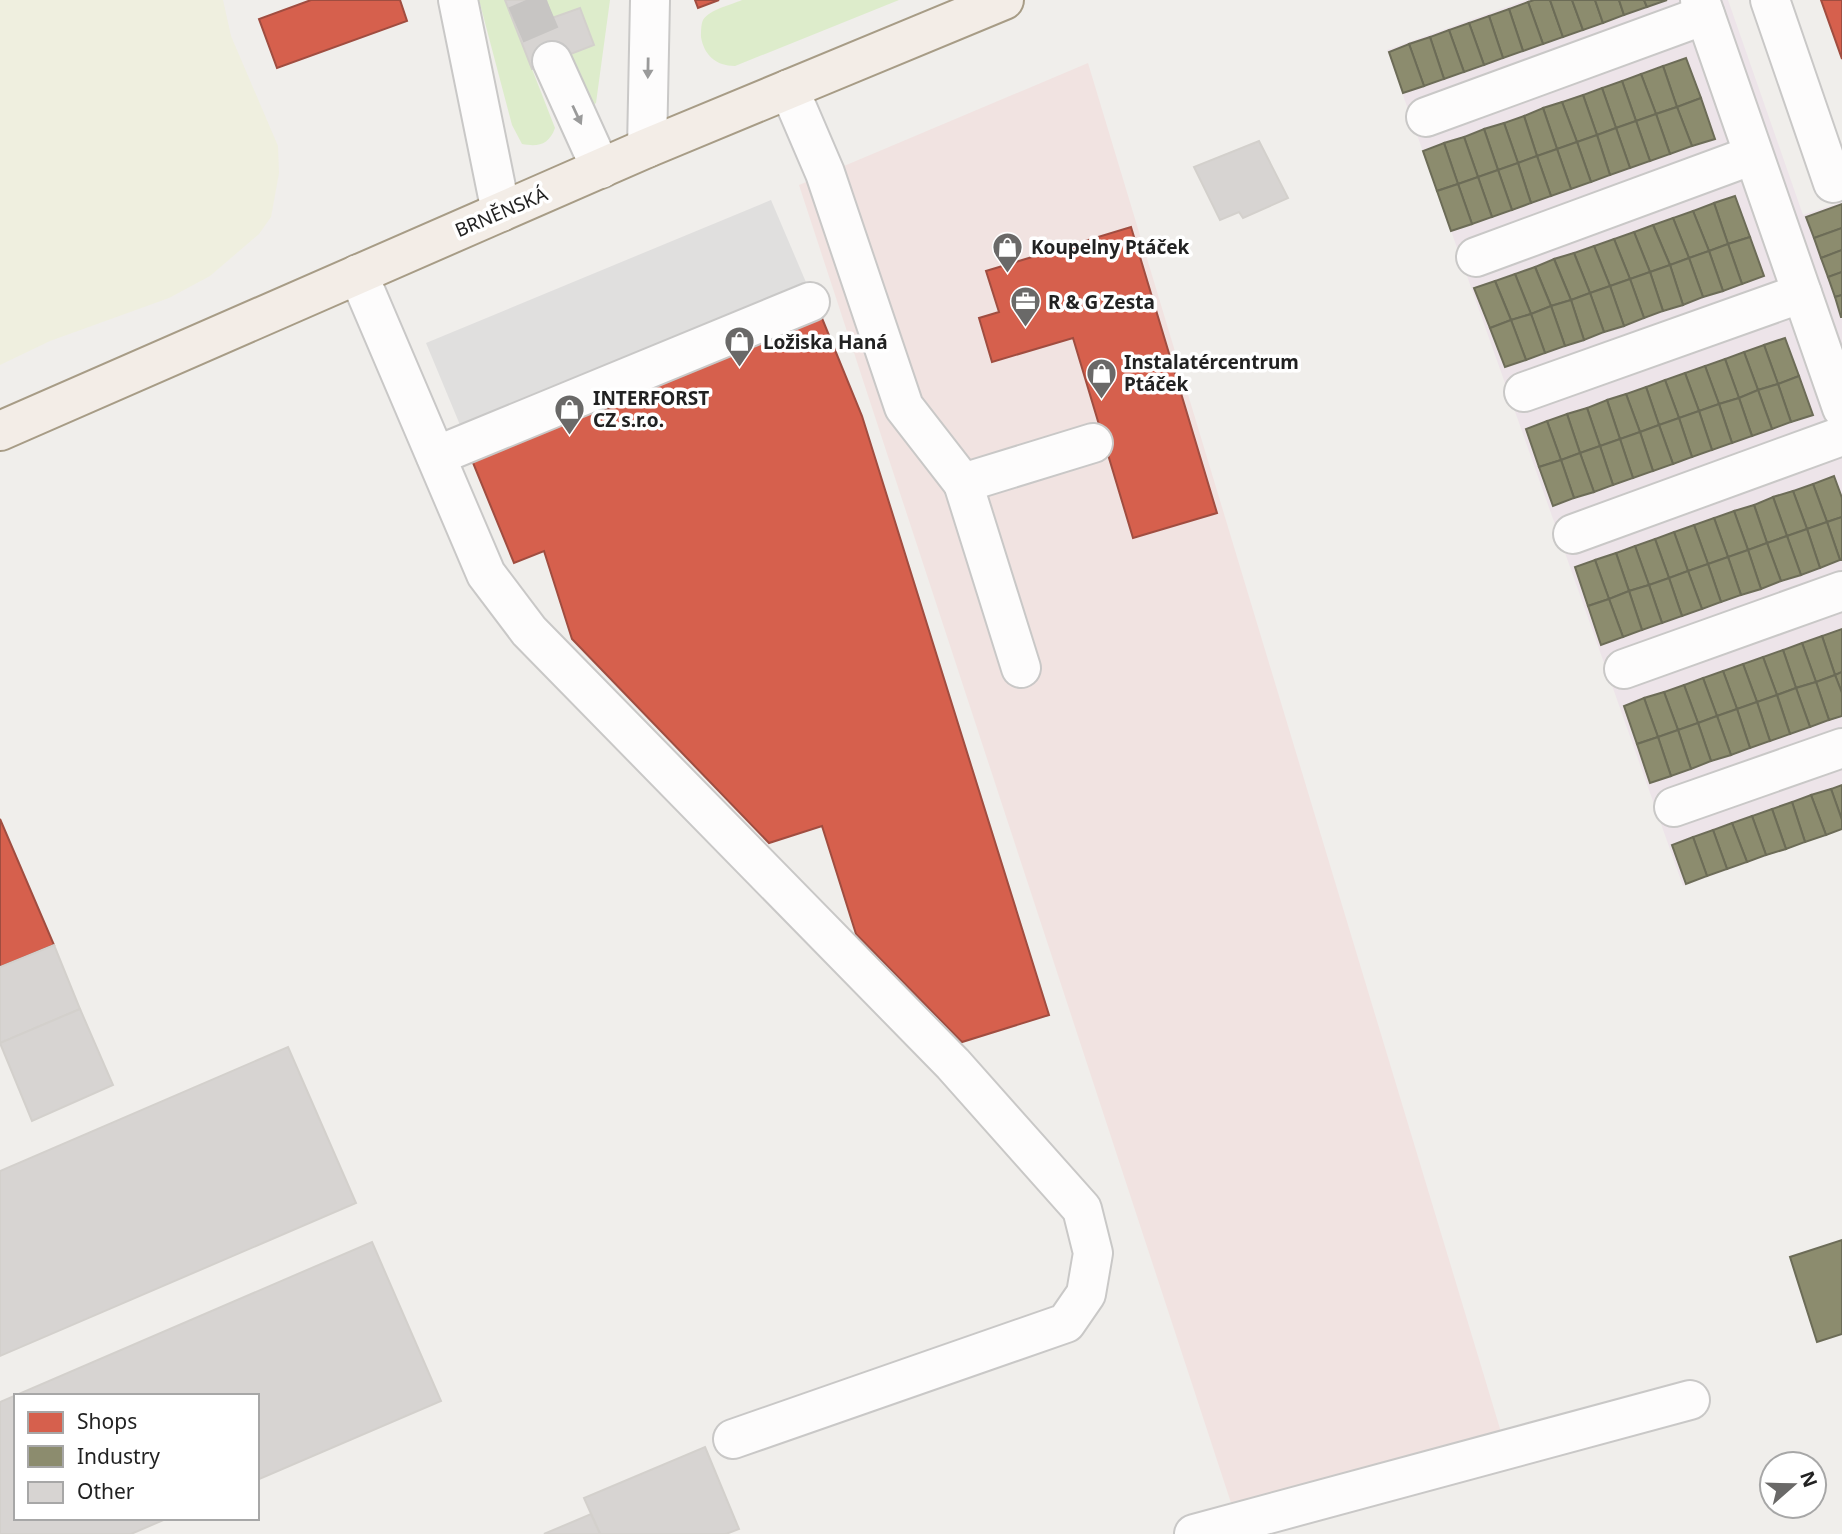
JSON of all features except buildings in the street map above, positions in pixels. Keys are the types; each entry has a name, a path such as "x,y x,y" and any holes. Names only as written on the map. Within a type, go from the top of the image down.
{"main road":[{"name":"BRNĚNSKÁ","path":"0,431 647,148 1004,0"}],"lane":[{"path":"458,0 501,212"},
{"path":"647,148 650,0"},
{"path":"1770,0 1833,183"},
{"path":"1426,117 1702,8 1842,408"},
{"path":"552,61 601,169"},
{"path":"789,89 825,173 904,407 963,483 1021,668"},
{"path":"1476,257 1753,155"},
{"path":"358,274 486,574 528,631 953,1064 1082,1209 1093,1253 1086,1294 1066,1323 733,1439"},
{"path":"1524,392 1802,293"},
{"path":"436,456 810,302"},
{"path":"1573,534 1842,436"},
{"path":"963,483 1093,443"},
{"path":"1624,668 1842,590"},
{"path":"1674,807 1842,748"},
{"path":"1194,1534 1690,1400"}],"shaded area":[{"path":"1526,0 1728,0 1803,215 1842,202 1842,829 1683,886 1387,50"},
{"path":"1088,63 1504,1442 1234,1512 799,185"},
{"path":"771,200 811,294 465,437 426,343"}],"green space":[{"path":"0,0 223,0 231,36 278,146 279,173 271,217 259,234 210,276 169,298 50,341 0,365"},
{"path":"479,0 610,0 596,103 589,108 565,57 532,69 555,128 550,138 542,144 522,144 512,125"},
{"path":"742,0 899,0 735,66 722,64 712,58 705,49 701,37 702,22 716,10"}],"tunnel":[{"path":"526,0 552,61"}],"place":[{"name":"Koupelny Ptáček","path":"1008,274"},
{"name":"R & G Zesta","path":"1025,329"},
{"name":"Ložiska Haná","path":"740,369"},
{"name":"Instalatércentrum Ptáček","path":"1101,400"},
{"name":"INTERFORST CZ s.r.o.","path":"570,436"}]}
